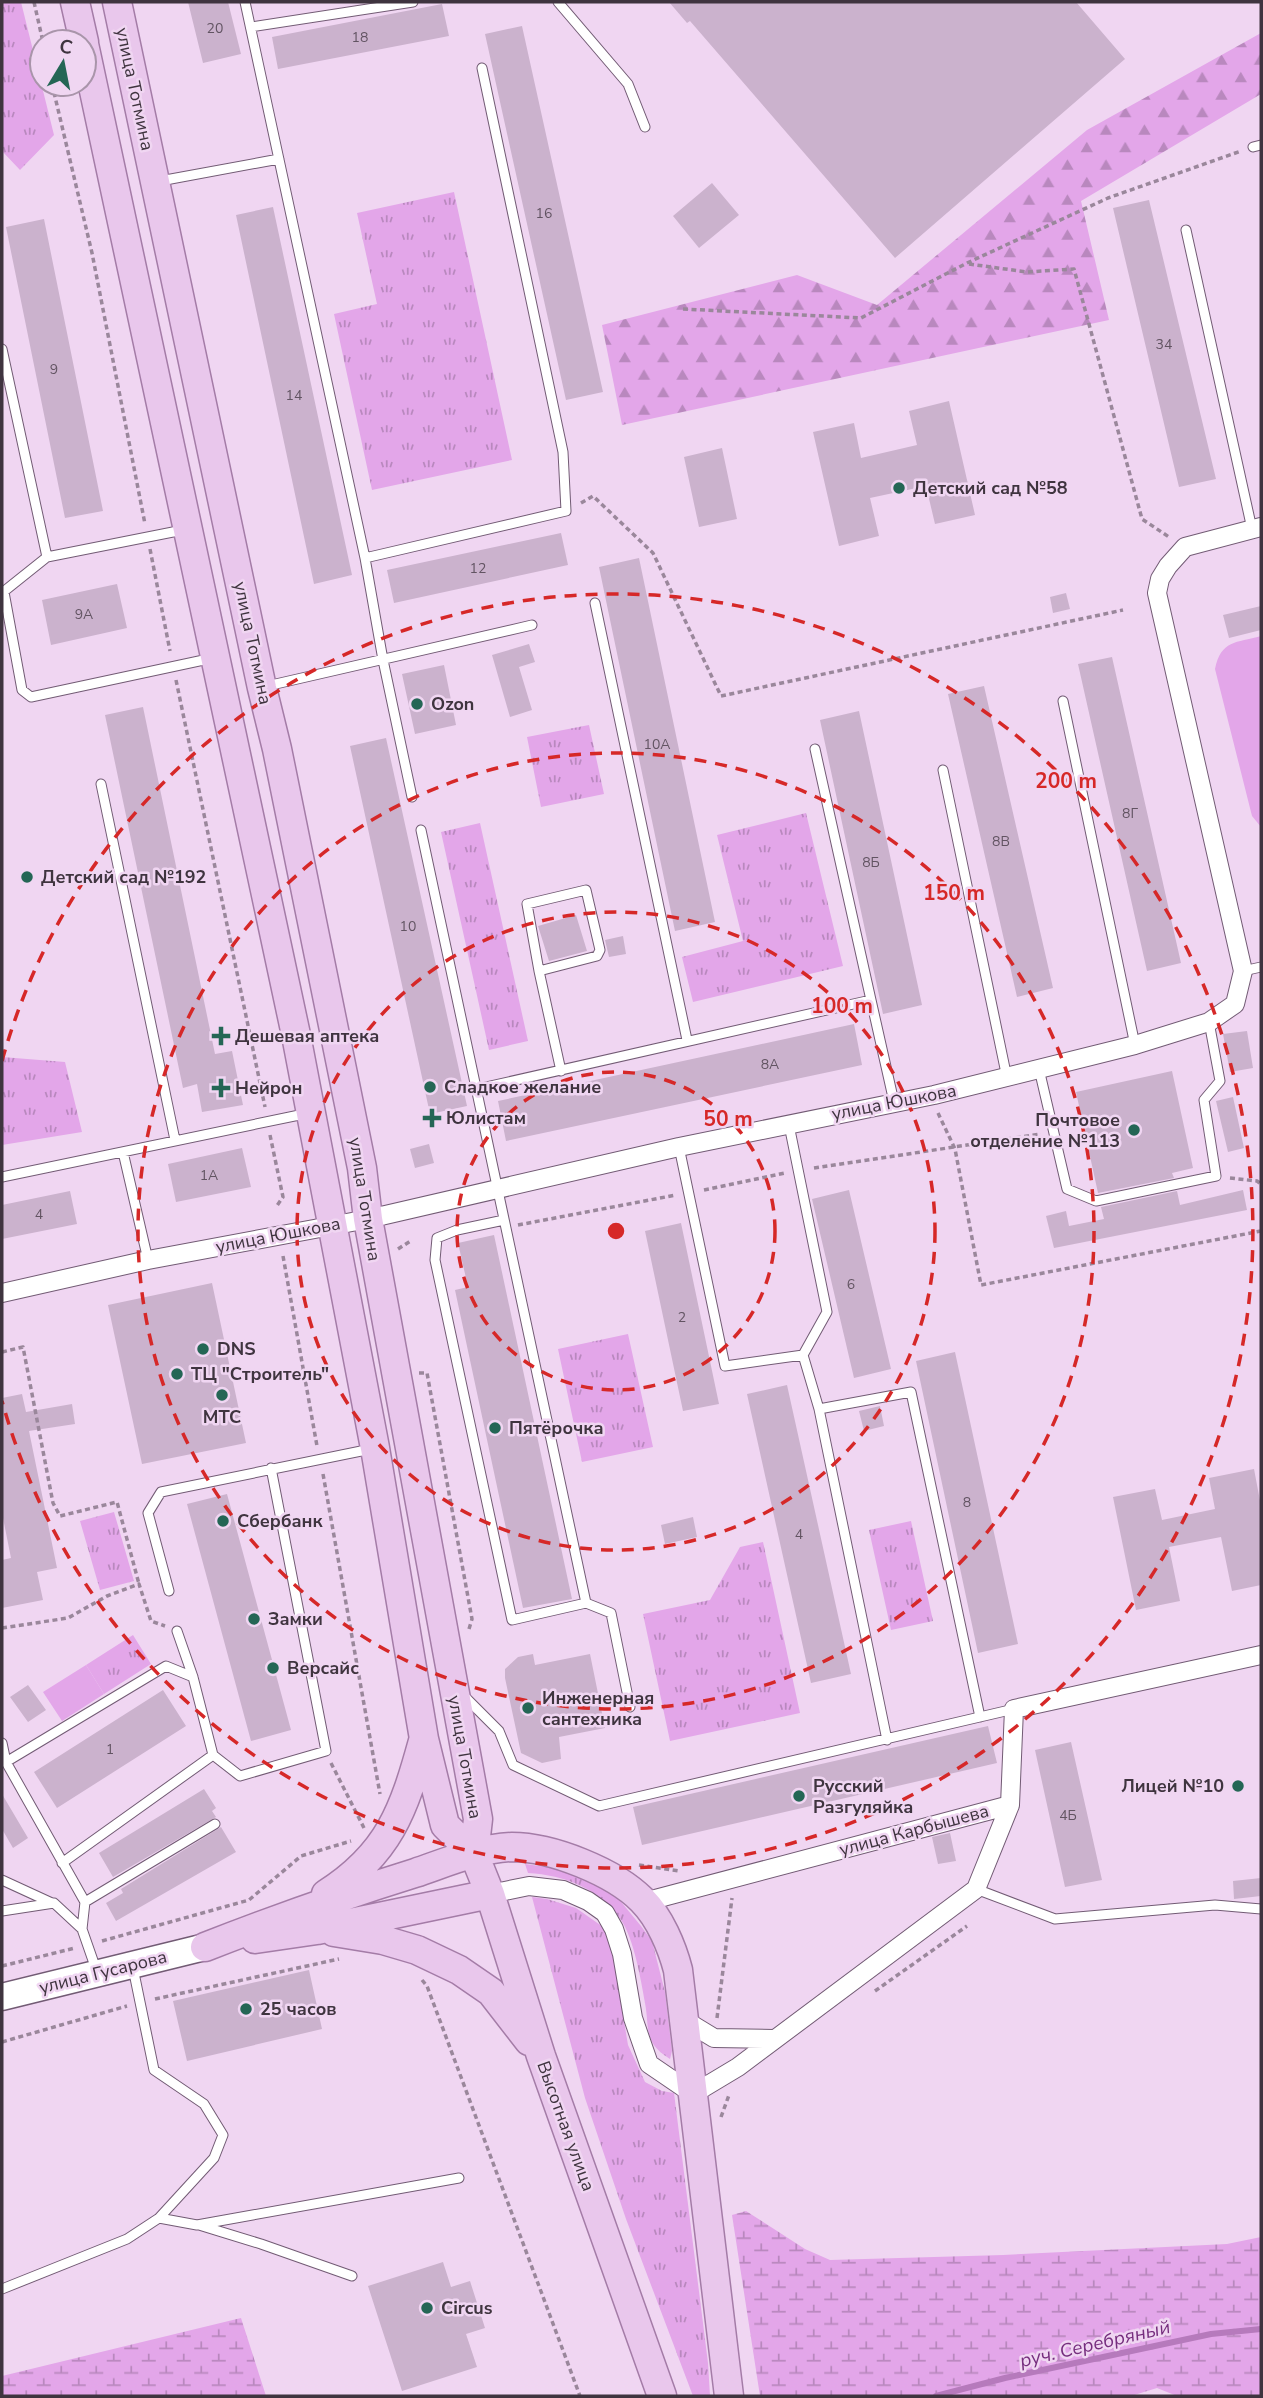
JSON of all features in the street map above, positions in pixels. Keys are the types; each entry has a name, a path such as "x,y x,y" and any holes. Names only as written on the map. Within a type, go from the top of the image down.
{"main road":[{"name":"улица Тотмина","path":"75,2 81,28"},
{"name":"улица Тотмина","path":"117,2 277,749 362,1168 368,1219 478,1819 474,1854"},
{"name":"улица Тотмина","path":"96,98 311,1112 375,1448 424,1739 445,1825 474,1854"},
{"path":"312,1918 382,1846 409,1791 424,1739"},
{"path":"205,1947 312,1918 474,1854 511,1847 547,1851 582,1863 629,1889 644,1902 673,1950 686,2021 729,2396"},
{"name":"Высотная улица","path":"474,1854 490,1894 541,2056 662,2396"},
{"path":"312,1918 490,1894"},
{"path":"312,1918 417,1950 459,1970 491,1992 541,2056"},
{"name":"улица Гусарова","path":"2,1997 205,1947"}],"street":[{"path":"1185,547 1256,528"},
{"name":"улица Юшкова","path":"2,1293 148,1261 368,1219 678,1147 1007,1078 1135,1045 1209,1022 1236,1004 1243,971 1157,593 1164,572 1185,547"},
{"path":"1014,1709 1261,1654"},
{"name":"улица Карбышева","path":"644,1902 1010,1805 1014,1709"},
{"path":"490,1894 529,1886 564,1890 588,1901 605,1913 614,1929 622,1954 634,2018 649,2064 693,2094 738,2067 976,1889 1010,1805"},
{"path":"686,2021 714,2038 774,2039"}],"lane":[{"path":"245,2 365,558 412,797"},
{"path":"251,27 413,2"},
{"path":"558,2 628,84 645,127"},
{"path":"365,558 566,511 563,452 482,68"},
{"path":"154,182 279,159"},
{"path":"1186,230 1256,528"},
{"path":"2,349 47,557"},
{"path":"188,529 47,557 3,592 22,690 31,697 215,658"},
{"path":"595,603 687,1040"},
{"path":"262,688 532,625"},
{"path":"1063,701 1135,1045"},
{"path":"815,750 894,1102"},
{"path":"943,770 1007,1078"},
{"path":"101,784 175,1140"},
{"path":"421,830 586,1603"},
{"path":"539,971 597,956 600,950 586,890 527,904 539,971 561,1071"},
{"path":"1243,971 1261,967"},
{"path":"477,1089 871,1000"},
{"path":"1039,1069 1068,1189 1096,1201 1216,1177 1204,1100 1220,1081 1209,1022"},
{"path":"2,1177 311,1112"},
{"path":"789,1124 827,1312 803,1355 819,1409 887,1740"},
{"path":"678,1147 725,1366 803,1355"},
{"path":"123,1152 148,1261"},
{"path":"505,1224 457,1230 437,1238 435,1260 512,1620 586,1603 611,1614 630,1706"},
{"path":"819,1409 911,1392 980,1717"},
{"path":"169,1591 148,1513 162,1492 375,1448"},
{"path":"177,1630 193,1677 213,1755 240,1776 326,1751 271,1468"},
{"path":"6,1762 166,1666 193,1677"},
{"path":"452,1684 499,1731 513,1765 599,1806 1014,1709"},
{"path":"2,1743 6,1762 85,1902 82,1929"},
{"path":"62,1863 213,1755"},
{"path":"85,1902 215,1824"},
{"path":"2,1880 54,1903 82,1929 90,1945 97,1973"},
{"path":"976,1889 1055,1919 1215,1905 1261,1909"},
{"path":"2,1911 54,1903"},
{"path":"2,2289 127,2239 159,2218 214,2158 223,2135 204,2104 154,2070 132,1966"},
{"path":"197,2225 459,2178"},
{"path":"159,2218 197,2225 261,2244 352,2276"}],"path":[{"path":"34,2 40,28"},
{"path":"55,98 92,253 173,667 283,1197 276,1208"},
{"path":"682,309 861,318 967,263 1108,198 1257,146"},
{"path":"967,263 1027,272 1074,269 1142,519 1185,547"},
{"path":"566,511 593,496 653,553 721,696 1123,610"},
{"path":"505,1224 689,1193 799,1170 956,1149 1053,1132"},
{"path":"956,1149 981,1284 1261,1231"},
{"path":"1216,1177 1258,1181 1261,1184"},
{"path":"395,1251 412,1240"},
{"path":"283,1256 380,1794"},
{"path":"2,1352 23,1347 53,1503 60,1516 117,1502 151,1621 177,1630"},
{"path":"416,1373 427,1373 472,1619"},
{"path":"2,1629 68,1618 107,1596 139,1584"},
{"path":"326,1751 368,1836"},
{"path":"2,1966 90,1945 249,1900 301,1856 355,1840"},
{"path":"639,1865 680,1871"},
{"path":"714,2038 734,1878"},
{"path":"864,1999 967,1926"},
{"path":"2,2042 139,2002 343,1958"},
{"path":"419,1975 427,1986 580,2396"},
{"path":"722,2076 728,2096"},
{"path":"718,2124 728,2096 739,2088"}],"green space":[{"path":"2,2 21,2 28,30 28,98 45,98 54,135 20,170 2,151"},
{"path":"1261,33 1261,94 1081,201 1109,320 622,425 602,325 797,275 877,305 1087,130"},
{"path":"454,192 512,460 372,490 334,314 377,304 357,213"},
{"path":"1261,636 1261,827 1252,816 1215,669 1221,653 1231,644"},
{"path":"589,725 604,794 541,807 527,737"},
{"path":"806,813 843,966 693,1002 682,957 743,941 717,835"},
{"path":"480,823 528,1041 489,1050 441,832"},
{"path":"2,1057 65,1062 82,1132 2,1145"},
{"path":"628,1334 653,1447 582,1462 558,1349"},
{"path":"114,1512 134,1581 100,1590 80,1521"},
{"path":"911,1521 933,1621 891,1630 869,1530"},
{"path":"763,1542 800,1713 670,1741 643,1614 710,1600 740,1547"},
{"path":"133,1635 151,1664 104,1694 86,1665"},
{"path":"86,1665 104,1694 62,1721 43,1692"},
{"path":"525,1864 554,1868 587,1878 617,1897 641,1926 652,1941 665,1992 672,2051 670,2059 655,2047 649,2035 645,2003 630,1938 613,1909 580,1886 555,1877 528,1873"},
{"path":"532,1897 576,1908 606,1929 628,2045 645,2082 662,2091 674,2093 710,2396 693,2396 626,2219 585,2098"},
{"path":"746,2211 805,2249 830,2260 1227,2244 1261,2237 1261,2396 1177,2396 1157,2388 1131,2396 760,2396 732,2215"},
{"path":"241,2318 266,2396 2,2396 2,2376"}],"building":[{"path":"188,2 228,2 241,54 203,63"},
{"path":"669,2 1076,2 1125,59 895,258 690,21 687,23"},
{"path":"442,4 449,36 278,69 272,37"},
{"path":"522,26 603,392 566,400 485,34"},
{"path":"712,183 739,215 699,248 673,216"},
{"path":"1149,200 1216,479 1179,487 1113,208"},
{"path":"273,207 352,575 314,584 236,215"},
{"path":"44,219 103,511 65,518 6,227"},
{"path":"949,401 975,515 935,524 926,486 870,498 879,536 839,546 813,432 854,423 861,458 917,445 909,411"},
{"path":"722,448 737,519 699,527 684,457"},
{"path":"561,533 568,565 394,603 387,570"},
{"path":"639,558 715,922 675,931 599,567"},
{"path":"117,584 127,628 51,645 42,600"},
{"path":"1066,593 1070,609 1053,613 1050,597"},
{"path":"1261,606 1261,630 1229,638 1223,615"},
{"path":"529,644 535,662 519,667 532,710 510,717 492,655"},
{"path":"1112,657 1181,963 1147,971 1078,664"},
{"path":"444,665 456,725 415,734 402,674"},
{"path":"984,686 1053,988 1017,997 948,694"},
{"path":"143,707 215,1054 232,1051 243,1105 202,1112 197,1084 183,1088 105,715"},
{"path":"859,711 922,1005 883,1014 820,720"},
{"path":"386,738 467,1106 430,1114 350,746"},
{"path":"576,915 587,951 549,961 538,926"},
{"path":"623,936 626,954 609,957 605,940"},
{"path":"854,1024 862,1065 506,1141 498,1101"},
{"path":"1247,1031 1253,1068 1230,1072 1223,1034"},
{"name":"Почтовое отделение №113","path":"1172,1071 1193,1168 1172,1173 1174,1178 1098,1193 1076,1092"},
{"path":"1233,1097 1244,1148 1228,1152 1216,1101"},
{"path":"429,1144 434,1163 415,1168 410,1149"},
{"path":"242,1148 251,1187 176,1202 168,1164"},
{"path":"849,1190 891,1369 854,1378 812,1199"},
{"path":"1243,1190 1247,1210 1054,1248 1046,1216 1066,1211 1069,1226 1104,1219 1101,1207 1177,1191 1180,1205"},
{"path":"70,1191 77,1224 2,1239 2,1205"},
{"path":"681,1223 719,1404 683,1411 645,1231"},
{"path":"494,1235 572,1599 523,1608 455,1290 468,1287 458,1243"},
{"name":"ТЦ \"Строитель\"","path":"212,1283 246,1443 142,1464 108,1305"},
{"path":"955,1352 1018,1644 978,1653 916,1361"},
{"path":"787,1385 851,1674 811,1683 747,1394"},
{"path":"22,1394 26,1412 72,1404 75,1424 29,1431 57,1568 37,1572 43,1600 2,1608 2,1560 11,1558 2,1513 2,1398"},
{"path":"880,1406 884,1426 864,1431 859,1411"},
{"path":"1254,1469 1261,1506 1261,1585 1232,1591 1221,1537 1169,1547 1180,1601 1136,1610 1113,1497 1155,1489 1162,1520 1215,1509 1209,1478"},
{"path":"227,1494 291,1730 251,1741 187,1504"},
{"path":"693,1517 697,1537 665,1544 661,1525"},
{"path":"533,1654 535,1665 590,1654 605,1728 559,1737 561,1759 542,1763 521,1753 505,1678 505,1669 518,1657"},
{"path":"28,1685 46,1710 28,1722 10,1697"},
{"path":"163,1690 186,1726 57,1808 34,1772"},
{"path":"988,1726 997,1763 642,1845 633,1807"},
{"path":"1071,1742 1102,1880 1065,1887 1035,1750"},
{"path":"204,1789 216,1808 212,1811 216,1817 113,1877 99,1853"},
{"path":"2,1794 28,1838 13,1848 2,1829"},
{"path":"221,1827 236,1852 116,1921 106,1903 123,1893 121,1889"},
{"path":"950,1833 956,1861 938,1864 932,1837"},
{"path":"1261,1878 1261,1896 1234,1899 1233,1881"},
{"name":"25 часов","path":"309,1970 322,2029 187,2061 173,2001"},
{"name":"Circus","path":"443,2262 451,2287 470,2281 485,2328 466,2334 477,2367 402,2391 368,2286"}],"waterway":[{"name":"руч. Серебряный","path":"936,2396 1005,2378 1211,2334 1261,2329"}],"place":[{"name":"Детский сад №58","path":"899,488"},
{"name":"Ozon","path":"417,704"},
{"name":"Детский сад №192","path":"27,877"},
{"name":"Дешевая аптека","path":"221,1036"},
{"name":"Сладкое желание","path":"430,1087"},
{"name":"Нейрон","path":"221,1088"},
{"name":"Юлистам","path":"432,1118"},
{"name":"Почтовое отделение №113","path":"1134,1130"},
{"name":"DNS","path":"203,1349"},
{"name":"ТЦ \"Строитель\"","path":"177,1374"},
{"name":"МТС","path":"222,1395"},
{"name":"Пятёрочка","path":"495,1428"},
{"name":"Сбербанк","path":"223,1521"},
{"name":"Замки","path":"254,1619"},
{"name":"Версайс","path":"273,1668"},
{"name":"Инженерная сантехника","path":"528,1708"},
{"name":"Лицей №10","path":"1238,1786"},
{"name":"Русский Разгуляйка","path":"799,1796"},
{"name":"25 часов","path":"246,2009"},
{"name":"Circus","path":"427,2308"}]}
